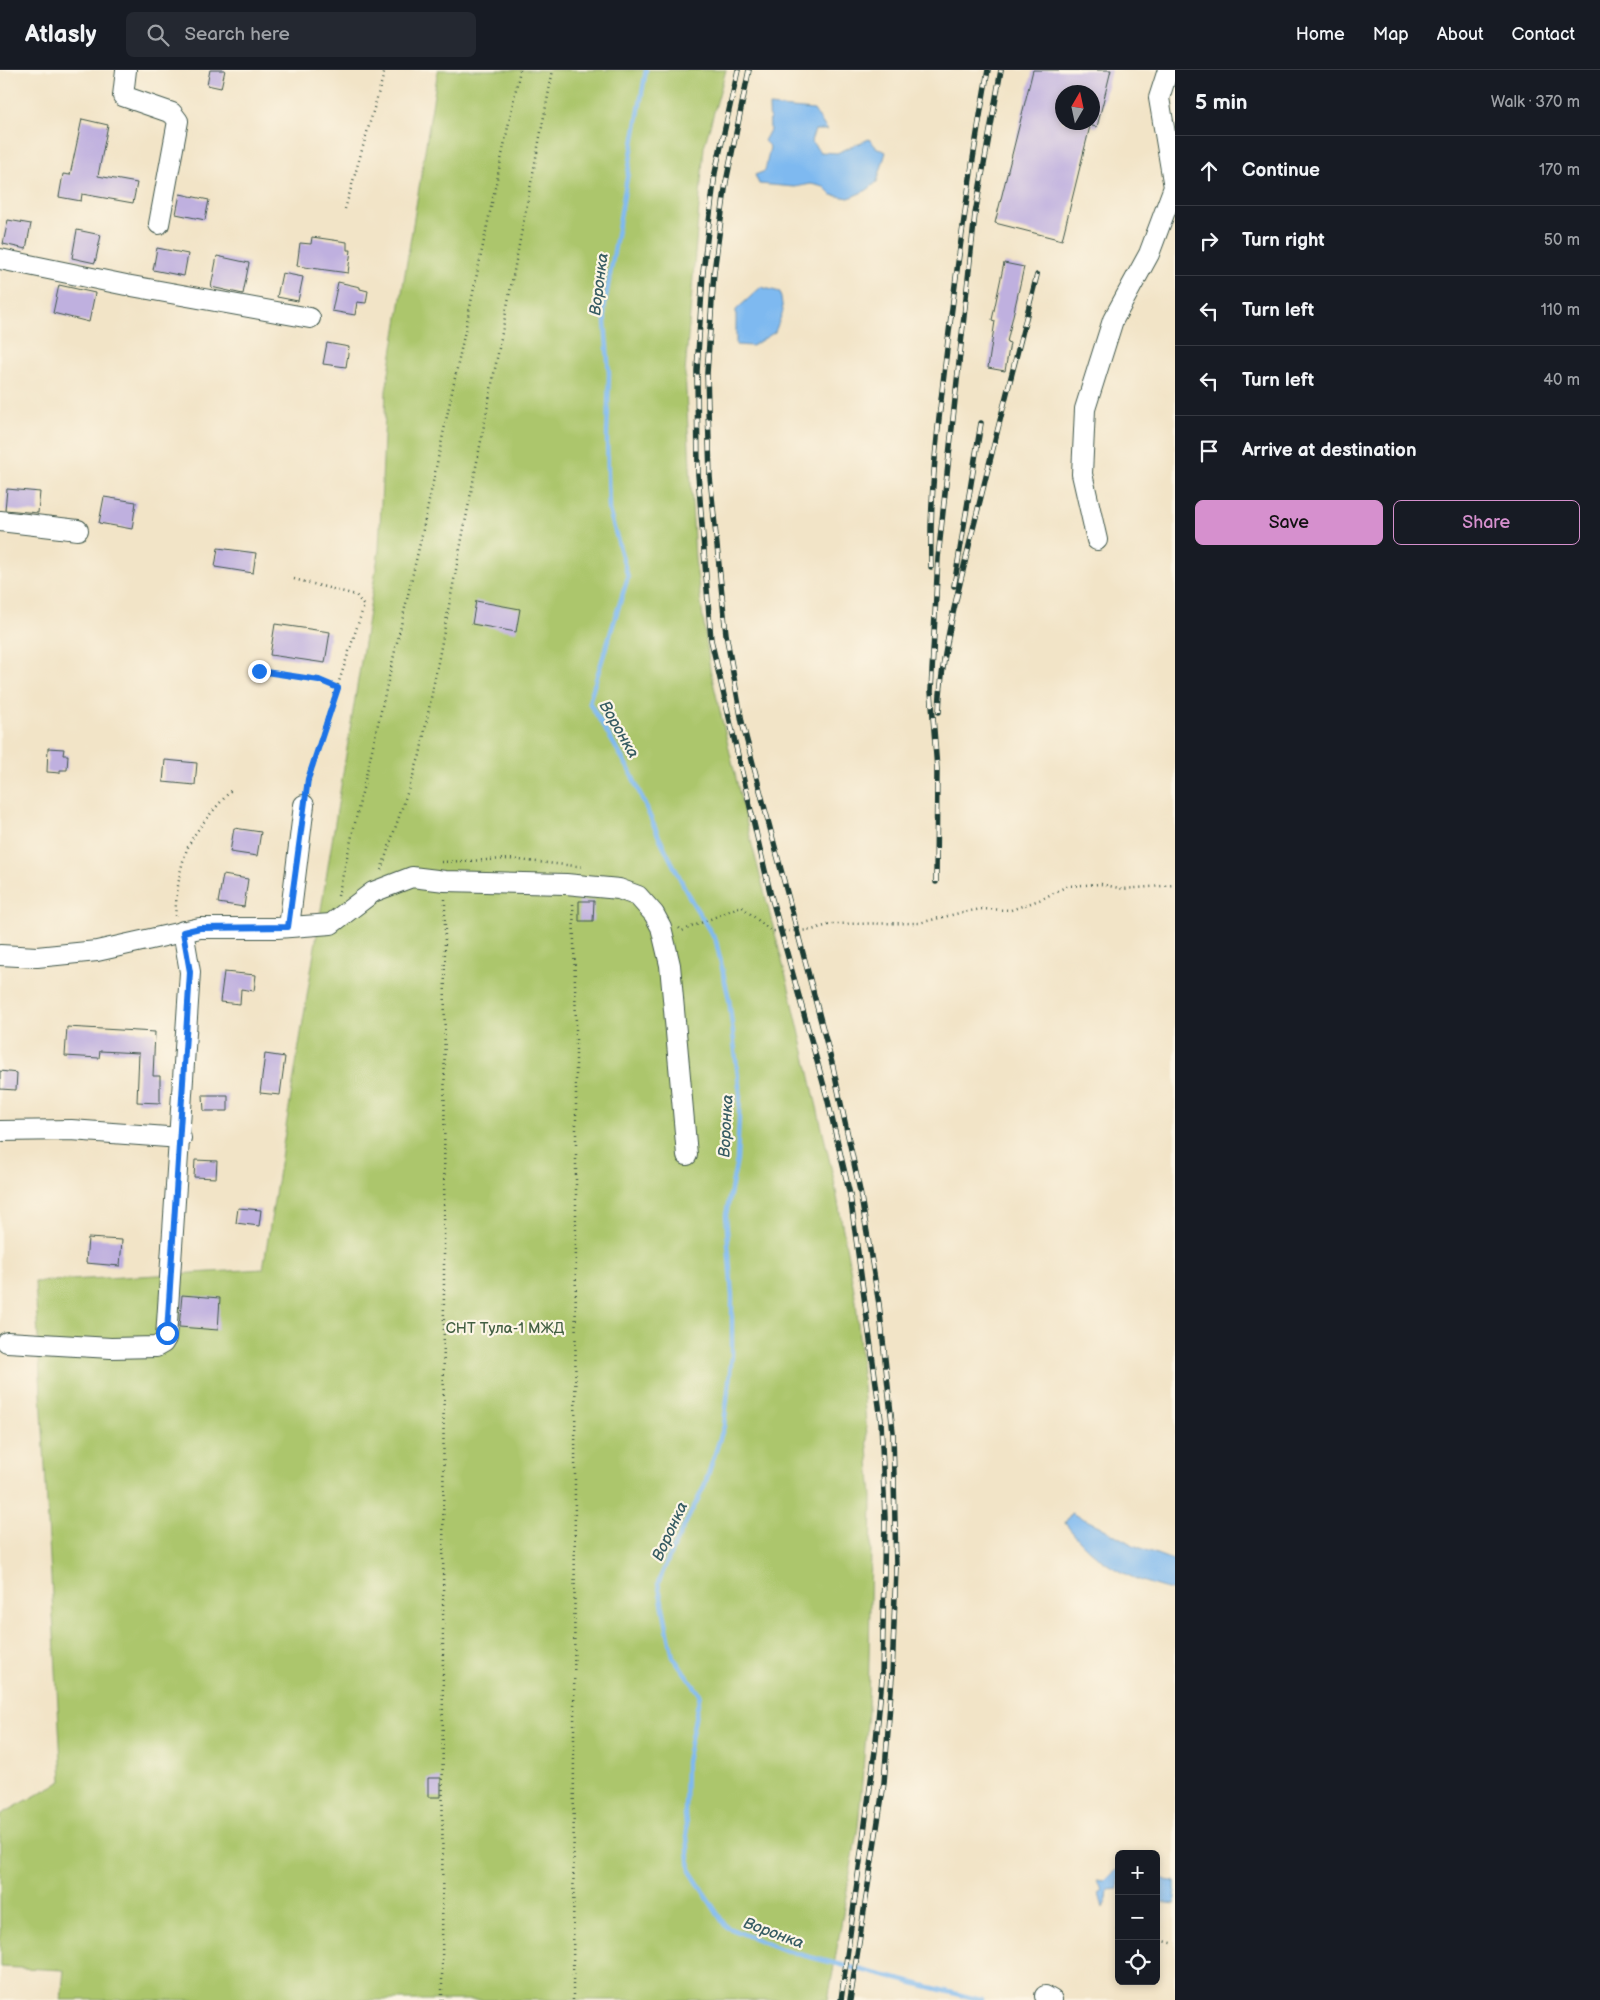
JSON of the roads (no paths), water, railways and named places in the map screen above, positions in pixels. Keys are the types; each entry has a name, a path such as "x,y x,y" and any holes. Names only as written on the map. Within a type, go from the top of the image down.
{"lane":[{"path":"126,70 122,96 172,113 178,121 159,224"},
{"path":"1097,540 1082,474 1085,409 1113,320 1149,254 1174,187 1159,98 1168,70"},
{"path":"0,259 126,285 310,318"},
{"path":"0,521 78,530"},
{"path":"288,927 304,805"},
{"path":"0,955 37,957 97,951 200,928 288,927 331,924 373,892 412,877 445,881 566,884 619,889 638,896 650,907 661,927 670,965 687,1155"},
{"path":"7,1342 111,1348 156,1346 163,1343 167,1336 190,972 178,932"},
{"path":"0,1131 71,1130 181,1138"}],"water":[{"path":"769,106 814,110 827,130 815,130 811,141 820,152 837,153 869,139 876,147 886,152 877,182 867,190 849,198 832,195 824,187 811,184 795,187 759,184 755,175 765,171 770,147 764,141 770,130"},
{"path":"761,287 780,292 783,311 775,332 752,346 736,345 736,310"},
{"path":"1071,1513 1133,1545 1175,1561 1175,1591 1126,1575 1100,1559 1088,1549 1065,1523"},
{"path":"1115,1871 1115,1889 1108,1890 1103,1908 1099,1893 1103,1890 1096,1880 1104,1881"},
{"path":"1160,1876 1175,1882 1175,1904 1160,1902"}],"waterway":[{"name":"Воронка","path":"646,70 604,309 609,374 607,438 609,510 628,577 589,702 630,771 659,837 691,900 716,941 729,999 740,1094 737,1160 726,1215 732,1297 732,1355 724,1426 704,1487 673,1548 658,1583 673,1657 700,1694 686,1762 685,1814 690,1871 726,1927 786,1951 981,2000"}],"railway":[{"path":"738,70 715,173 703,272 697,371 698,474 711,640 770,892 827,1097 850,1195 881,1420 885,1518 882,1679 875,1751 841,2000"},
{"path":"749,70 726,182 714,272 707,373 710,477 726,634 742,722 833,1067 860,1191 879,1304 893,1432 896,1568 892,1677 884,1783 850,2000"},
{"path":"931,567 933,479 942,390 967,201 988,70"},
{"path":"936,882 937,769 931,691 938,558 975,214 1001,70"},
{"path":"939,712 943,666 957,597 1037,275"},
{"path":"954,586 981,423"}],"park label":[{"name":"СНТ Тула-1 МЖД","path":"505,1328"}]}
